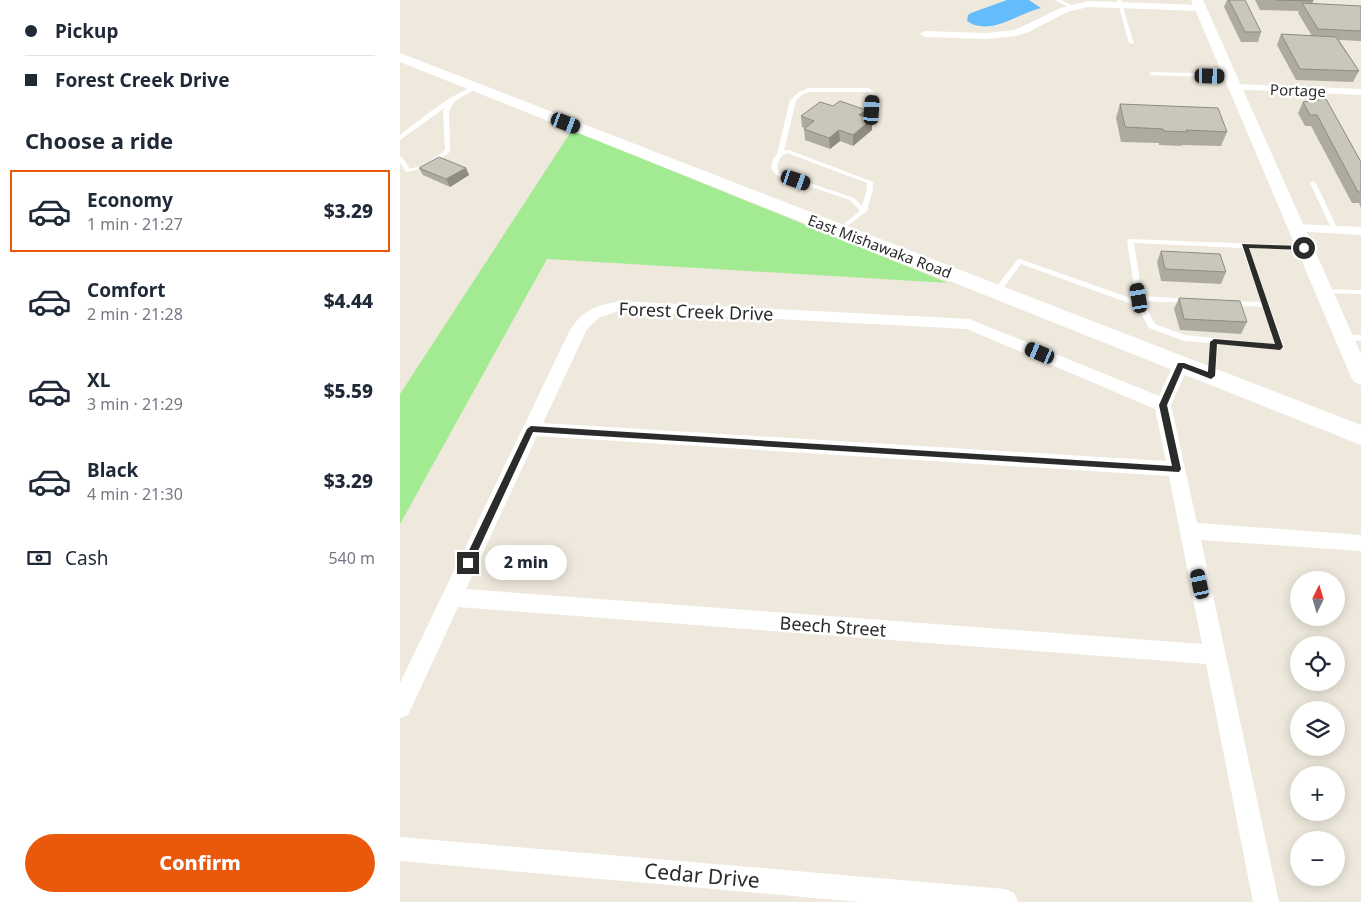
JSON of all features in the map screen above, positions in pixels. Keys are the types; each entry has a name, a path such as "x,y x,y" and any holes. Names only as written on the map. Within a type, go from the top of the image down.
{"main road":[{"name":"East Mishawaka Road","path":"400,57 1361,435"}],"street":[{"path":"925,34 986,36 1016,33 1073,7 1088,4 1120,2 1198,4 1361,377"},
{"name":"Portage","path":"1232,82 1361,92"},
{"path":"1296,228 1361,232"},
{"name":"Forest Creek Drive","path":"400,707 576,332 585,318 599,310 620,306 969,324 1163,405"},
{"path":"1181,364 1163,405 1266,902"},
{"path":"531,429 1176,469"},
{"path":"1189,531 1361,543"},
{"name":"Beech Street","path":"452,597 1215,655"},
{"name":"Cedar Drive","path":"400,849 1005,902"}],"lane":[{"path":"1057,0 1073,7"},
{"path":"1120,2 1132,43"},
{"path":"1152,74 1232,82"},
{"path":"400,138 422,120 464,92 476,87"},
{"path":"864,211 852,199 778,174 774,168 775,159 780,153 793,100 801,93 809,90 868,90 872,92 872,110"},
{"path":"400,158 408,171 427,166 448,151 446,110 452,101"},
{"path":"780,153 787,151 870,182 864,211 840,230"},
{"path":"1313,183 1335,230"},
{"path":"1245,246 1280,347 1184,338 1152,326 1140,301 1130,241 1304,248"},
{"path":"996,292 1020,261 1140,301 1198,301"},
{"path":"1323,291 1361,292"},
{"path":"1217,302 1265,305"},
{"path":"1343,337 1361,338"},
{"path":"1211,376 1214,342"}],"green space":[{"path":"572,130 948,283 547,259 400,524 400,394"}],"water":[{"path":"1007,0 1029,0 1041,8 994,25 976,25 967,21 968,15 971,13"}],"building":[{"path":"1229,0 1245,0 1261,32 1245,32"},
{"path":"1277,0 1313,0 1313,1"},
{"path":"1302,3 1361,6 1361,31 1318,29"},
{"path":"1281,34 1336,37 1359,71 1300,69"},
{"path":"1326,99 1361,162 1361,192 1358,192 1317,115 1310,115 1303,102"},
{"path":"840,101 866,110 859,115 872,119 853,135 839,130 829,138 804,129 814,121 801,116 820,102 833,106"},
{"path":"1120,104 1218,108 1227,132 1164,131 1163,129 1125,127"},
{"path":"439,157 466,168 446,179 419,168"},
{"path":"1161,251 1220,254 1226,272 1165,269"},
{"path":"1179,298 1240,301 1247,322 1184,319"}],"route":[{"path":"468,563 531,429 1176,469 1163,405 1181,364 1211,376 1214,342 1280,347 1245,246 1304,248"}]}
